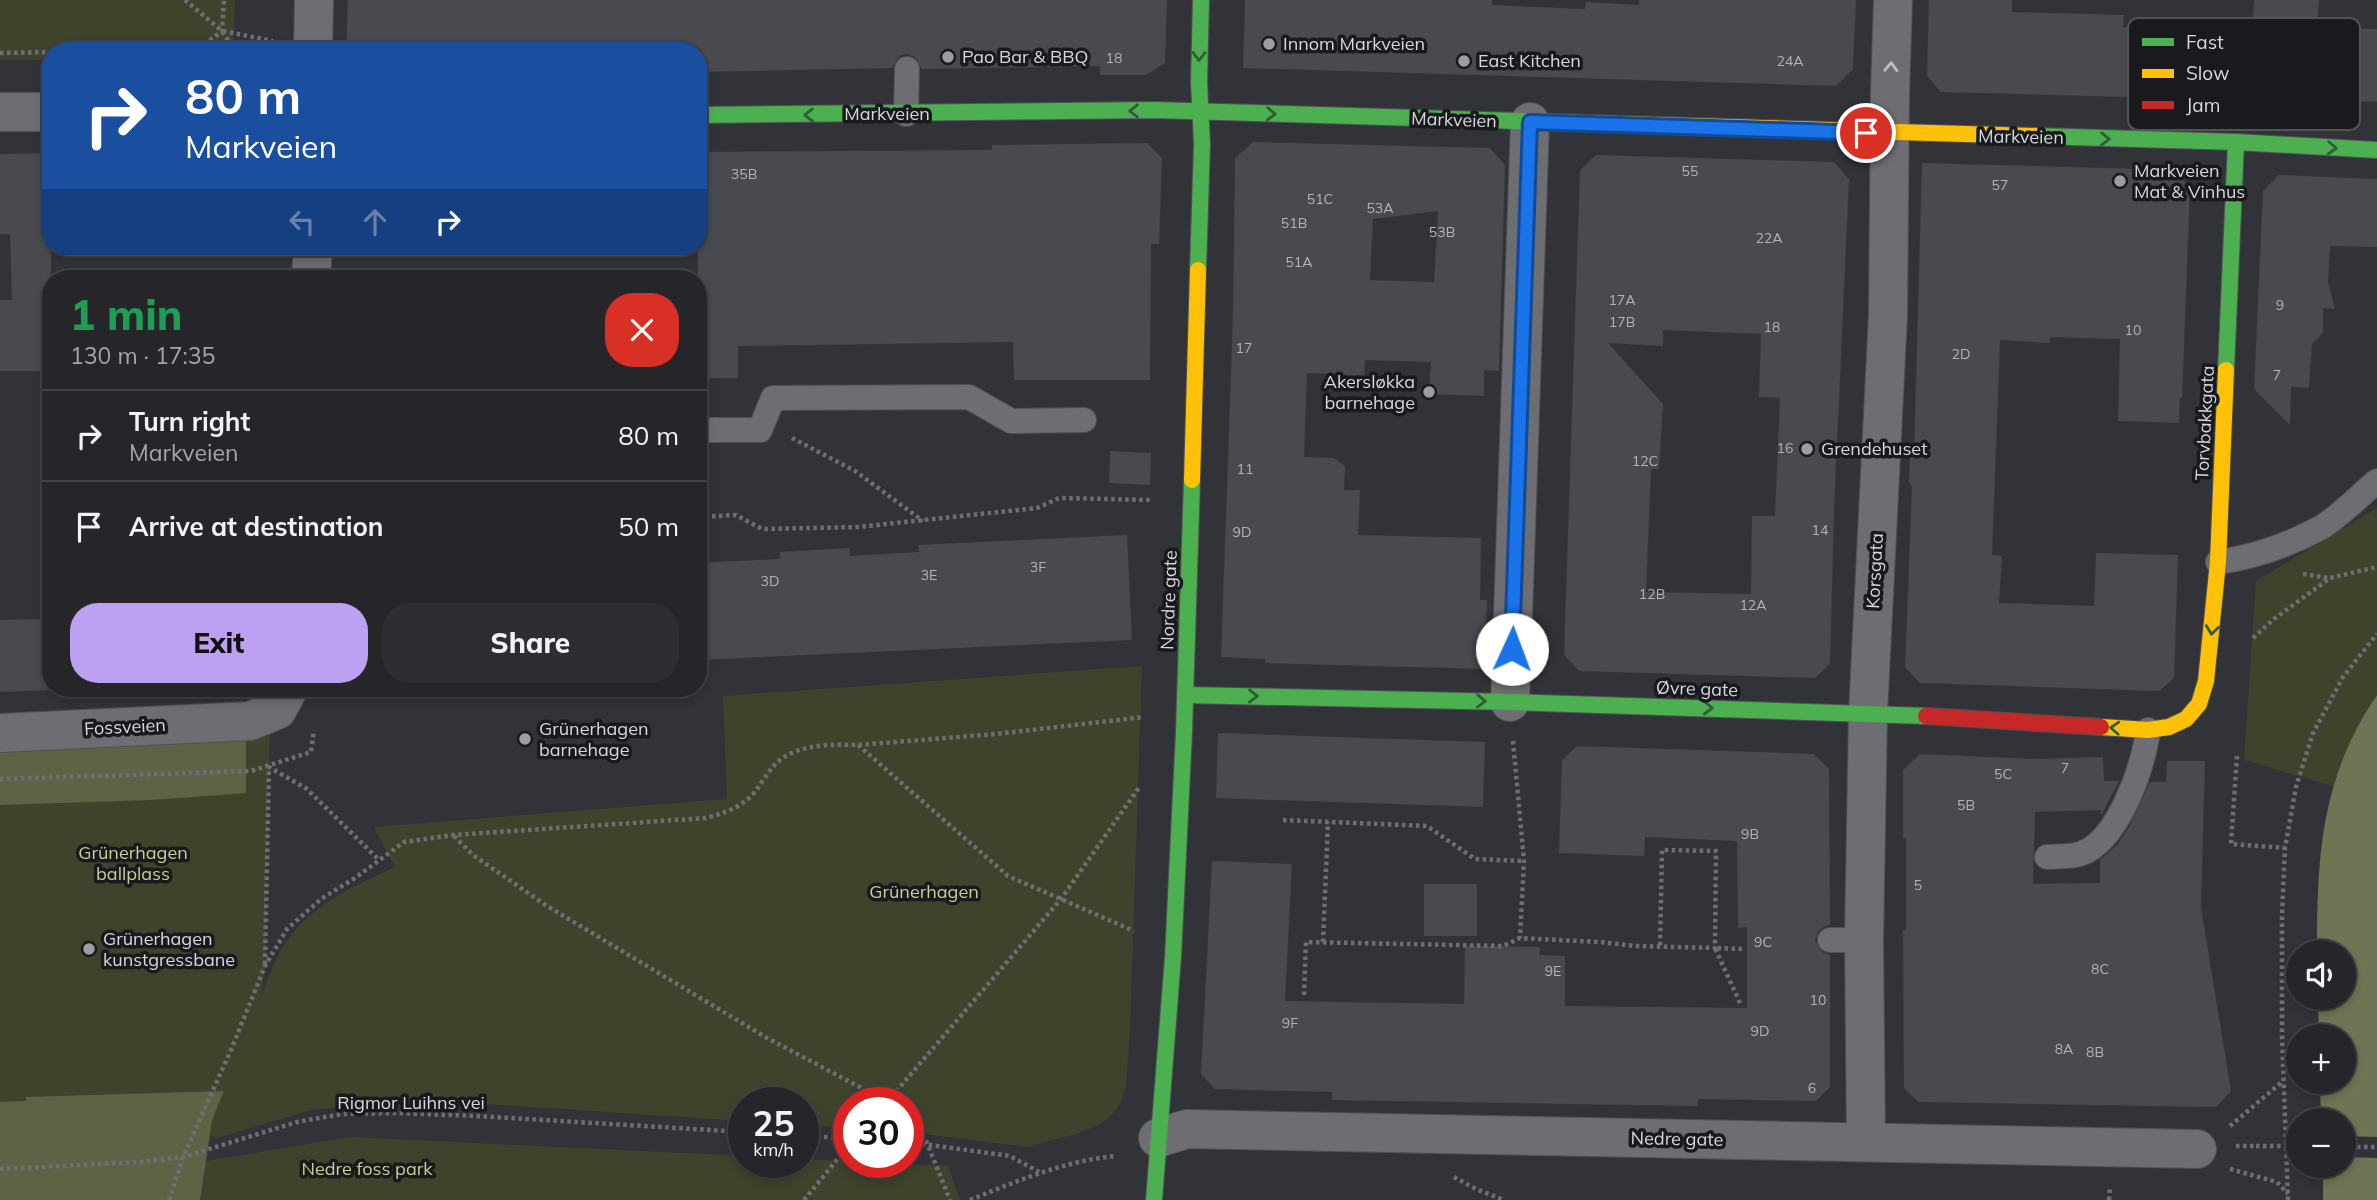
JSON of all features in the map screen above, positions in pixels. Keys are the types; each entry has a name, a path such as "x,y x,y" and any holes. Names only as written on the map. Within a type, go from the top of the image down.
{"street":[{"path":"313,42 314,0"},
{"name":"Nordre gate","path":"1154,1200 1173,957 1185,695 1202,112 1199,82 1201,0"},
{"name":"Korsgata","path":"1866,1142 1847,940 1868,713 1888,315 1893,0"},
{"name":"Markveien","path":"707,115 1154,110 1890,134 2236,142 2377,150"},
{"path":"0,112 42,112"},
{"path":"1510,702 1530,122"},
{"name":"Torvbakkgata","path":"2199,704 2207,667 2218,562 2236,142"},
{"name":"Øvre gate","path":"1185,695 1868,713 2148,730 2169,727 2186,719 2199,704"},
{"name":"Fossveien","path":"0,733 250,721 277,710 284,697"},
{"name":"Nedre gate","path":"1158,1146 1187,1129 1866,1142 2219,1154"}],"lane":[{"path":"906,69 906,114"},
{"path":"707,430 760,430 773,398 969,397 1010,421 1084,420"},
{"path":"2218,562 2269,552 2323,526 2377,481"},
{"path":"2047,857 2080,854 2102,841 2120,814 2145,753 2148,730"}],"path":[{"path":"185,0 222,31 229,42"},
{"path":"222,31 224,0"},
{"path":"208,42 222,31 276,41"},
{"path":"0,53 42,52"},
{"path":"760,430 787,435 855,471 924,521"},
{"path":"707,517 736,515 761,529 858,527 1037,508 1059,498 1146,499"},
{"path":"2244,646 2274,619 2330,578 2377,567"},
{"path":"2288,1197 2283,1082 2282,915 2285,848 2295,787 2314,733 2343,677 2377,634"},
{"path":"1510,702 1524,860 1520,938"},
{"path":"169,1200 183,1157 265,966 287,929 303,913 404,842 453,835 706,818 730,812 752,795 772,766 799,750 835,744 858,745 996,734 1149,717"},
{"path":"0,779 251,771 311,752 315,725"},
{"path":"858,745 1007,876 1141,934 1173,957"},
{"path":"2237,756 2231,844 2285,848"},
{"path":"269,767 307,789 378,859"},
{"path":"265,966 269,767"},
{"path":"900,1087 1062,899 1146,776"},
{"path":"1283,820 1427,826 1475,859 1524,860"},
{"path":"1323,942 1328,822"},
{"path":"453,835 473,855 557,912 767,1038 859,1087"},
{"path":"1660,947 1662,850 1716,851 1715,948 1740,1003"},
{"path":"1304,995 1306,942 1503,946 1520,938 1743,949"},
{"path":"2228,1127 2283,1082"},
{"name":"Rigmor Luihns vei","path":"0,1169 139,1162 183,1157 297,1122 342,1114 477,1116 728,1131"},
{"path":"924,1139 950,1200"},
{"path":"924,1143 1010,1156 1040,1172"},
{"path":"970,1200 1040,1172 1089,1158 1158,1146"},
{"path":"2219,1154 2256,1146 2286,1146"},
{"path":"2356,1147 2377,1147"},
{"path":"2219,1154 2277,1182 2288,1197"},
{"path":"804,1200 833,1165"},
{"path":"1447,1173 1504,1200"}],"green space":[{"path":"0,0 235,0 233,42 42,42 42,60 0,60"},
{"path":"2377,508 2377,695 2352,739 2333,786 2244,760 2256,581"},
{"name":"Grünerhagen","path":"1142,666 1130,1029 1126,1085 1121,1102 1112,1115 1098,1125 1076,1134 1027,1147 924,1134 924,1087 833,1087 833,1127 819,1126 819,1087 728,1087 728,1120 472,1103 407,1102 311,1110 214,1139 211,1135 206,1161 351,1137 728,1155 728,1178 819,1178 819,1160 833,1160 833,1178 924,1178 924,1165 948,1166 960,1200 200,1200 205,1162 0,1157 0,734 270,721 265,966 261,997 280,952 302,923 330,900 395,867 374,827 727,799 723,696"}],"shaded area":[{"path":"2377,695 2377,1200 2323,1200 2323,1178 2356,1178 2356,1108 2321,1108 2320,1094 2356,1094 2356,1024 2319,1024 2318,1010 2356,1010 2356,940 2317,940 2318,882 2326,818 2333,787 2358,726"},
{"path":"246,733 246,793 152,800 0,805 0,746"},
{"path":"224,1091 212,1120 200,1200 0,1200 0,1102 26,1101 26,1097"}],"pier":[{"path":"2356,1136 2377,1137 2377,1158 2356,1157"}],"building":[{"path":"348,0 1167,0 1165,63 1146,75 1100,75 1100,66 922,69 915,57 907,54 899,56 892,68 707,72 707,42 346,42"},
{"path":"1245,0 1492,0 1492,5 1585,9 1586,2 1639,5 1639,0 1856,0 1853,69 1836,86 1243,68"},
{"path":"1929,0 2012,0 2012,12 2124,15 2123,27 2128,27 2128,97 1941,92 1927,76"},
{"path":"2254,0 2319,0 2318,18 2253,18"},
{"path":"2360,29 2377,29 2377,102 2360,101"},
{"path":"1253,142 1490,148 1505,165 1499,371 1484,370 1484,396 1429,394 1431,362 1365,360 1364,376 1307,373 1304,457 1334,458 1345,466 1344,490 1360,490 1358,535 1481,538 1480,600 1487,600 1485,669 1265,663 1265,659 1221,657 1233,315 1235,158","holes":["1438,211 1434,282 1370,280 1373,219"]},
{"path":"1147,143 1162,158 1159,244 1151,244 1150,380 1014,380 1013,342 738,346 738,378 707,378 707,270 698,270 698,256 707,256 707,152 992,150 992,145"},
{"path":"42,153 42,256 51,256 51,270 42,270 42,371 0,371 0,300 12,300 10,234 0,234 0,154"},
{"path":"1596,155 1834,162 1849,179 1830,664 1815,678 1579,671 1564,655 1580,170","holes":["1663,330 1761,334 1759,397 1780,398 1775,516 1752,516 1751,594 1646,592 1651,469 1659,469 1663,404 1608,343 1663,346"]},
{"path":"1922,163 2176,170 2190,188 2179,423 2118,421 2120,339 2050,337 2050,343 2000,340 1992,555 2002,556 1999,603 2094,606 2096,553 2178,555 2174,678 2159,691 1920,683 1905,667 1912,486 1909,483 1910,458 1914,454"},
{"path":"2279,175 2377,179 2377,247 2330,246 2328,282 2335,309 2323,308 2323,333 2312,344 2309,388 2291,387 2290,425 2254,389 2263,191"},
{"path":"1110,451 1151,453 1150,485 1109,483"},
{"path":"1127,535 1132,640 707,660 707,563 780,559 780,552 850,548 850,556 919,552 918,545"},
{"path":"42,619 42,690 0,692 0,620"},
{"path":"1218,733 1485,742 1483,807 1216,798"},
{"path":"1577,746 1814,754 1829,769 1830,925 1818,932 1815,941 1822,952 1830,955 1830,1087 1816,1101 1698,1099 1698,1106 1332,1100 1332,1092 1215,1089 1201,1074 1212,861 1292,864 1285,1001 1464,1004 1465,946 1540,947 1539,955 1565,956 1565,1006 1747,1008 1747,927 1738,928 1737,841 1645,837 1644,856 1559,853 1562,760"},
{"path":"1920,754 2035,759 2103,757 2104,781 2119,781 2101,816 2101,810 2035,812 2033,884 2100,883 2100,860 2117,845 2129,827 2150,782 2166,782 2167,761 2205,761 2201,907 2231,1091 2216,1107 1918,1102 1904,1088 1903,930 1906,930 1906,838 1903,839 1903,770"},
{"path":"1424,884 1477,884 1477,936 1424,936"}],"traffic: fast":[{"path":"1198,270 1202,144 1199,82 1201,0"},
{"path":"707,115 1154,110 1549,122"},
{"path":"2038,136 2236,142 2377,150"},
{"path":"2226,370 2236,142"},
{"path":"1154,1200 1173,957 1192,480"},
{"path":"1185,695 1510,702 1926,716"}],"traffic: slow":[{"path":"1549,122 2038,136"},
{"path":"1192,480 1198,270"},
{"path":"2101,727 2148,730 2169,727 2186,719 2199,704 2206,681 2218,562 2226,370"}],"traffic: jam":[{"path":"1926,716 2101,727"}],"place":[{"name":"Innom Markveien","path":"1269,44"},
{"name":"Pao Bar & BBQ","path":"948,57"},
{"name":"East Kitchen","path":"1464,61"},
{"name":"Markveien Mat & Vinhus","path":"2120,181"},
{"name":"Akersløkka barnehage","path":"1429,392"},
{"name":"Grendehuset","path":"1807,449"},
{"name":"Grünerhagen barnehage","path":"525,739"},
{"name":"Grünerhagen kunstgressbane","path":"89,949"}],"route":[{"path":"1512,649 1530,122 1866,133"}],"park label":[{"name":"Grünerhagen ballplass","path":"133,863"},
{"name":"Nedre foss park","path":"367,1169"}]}
